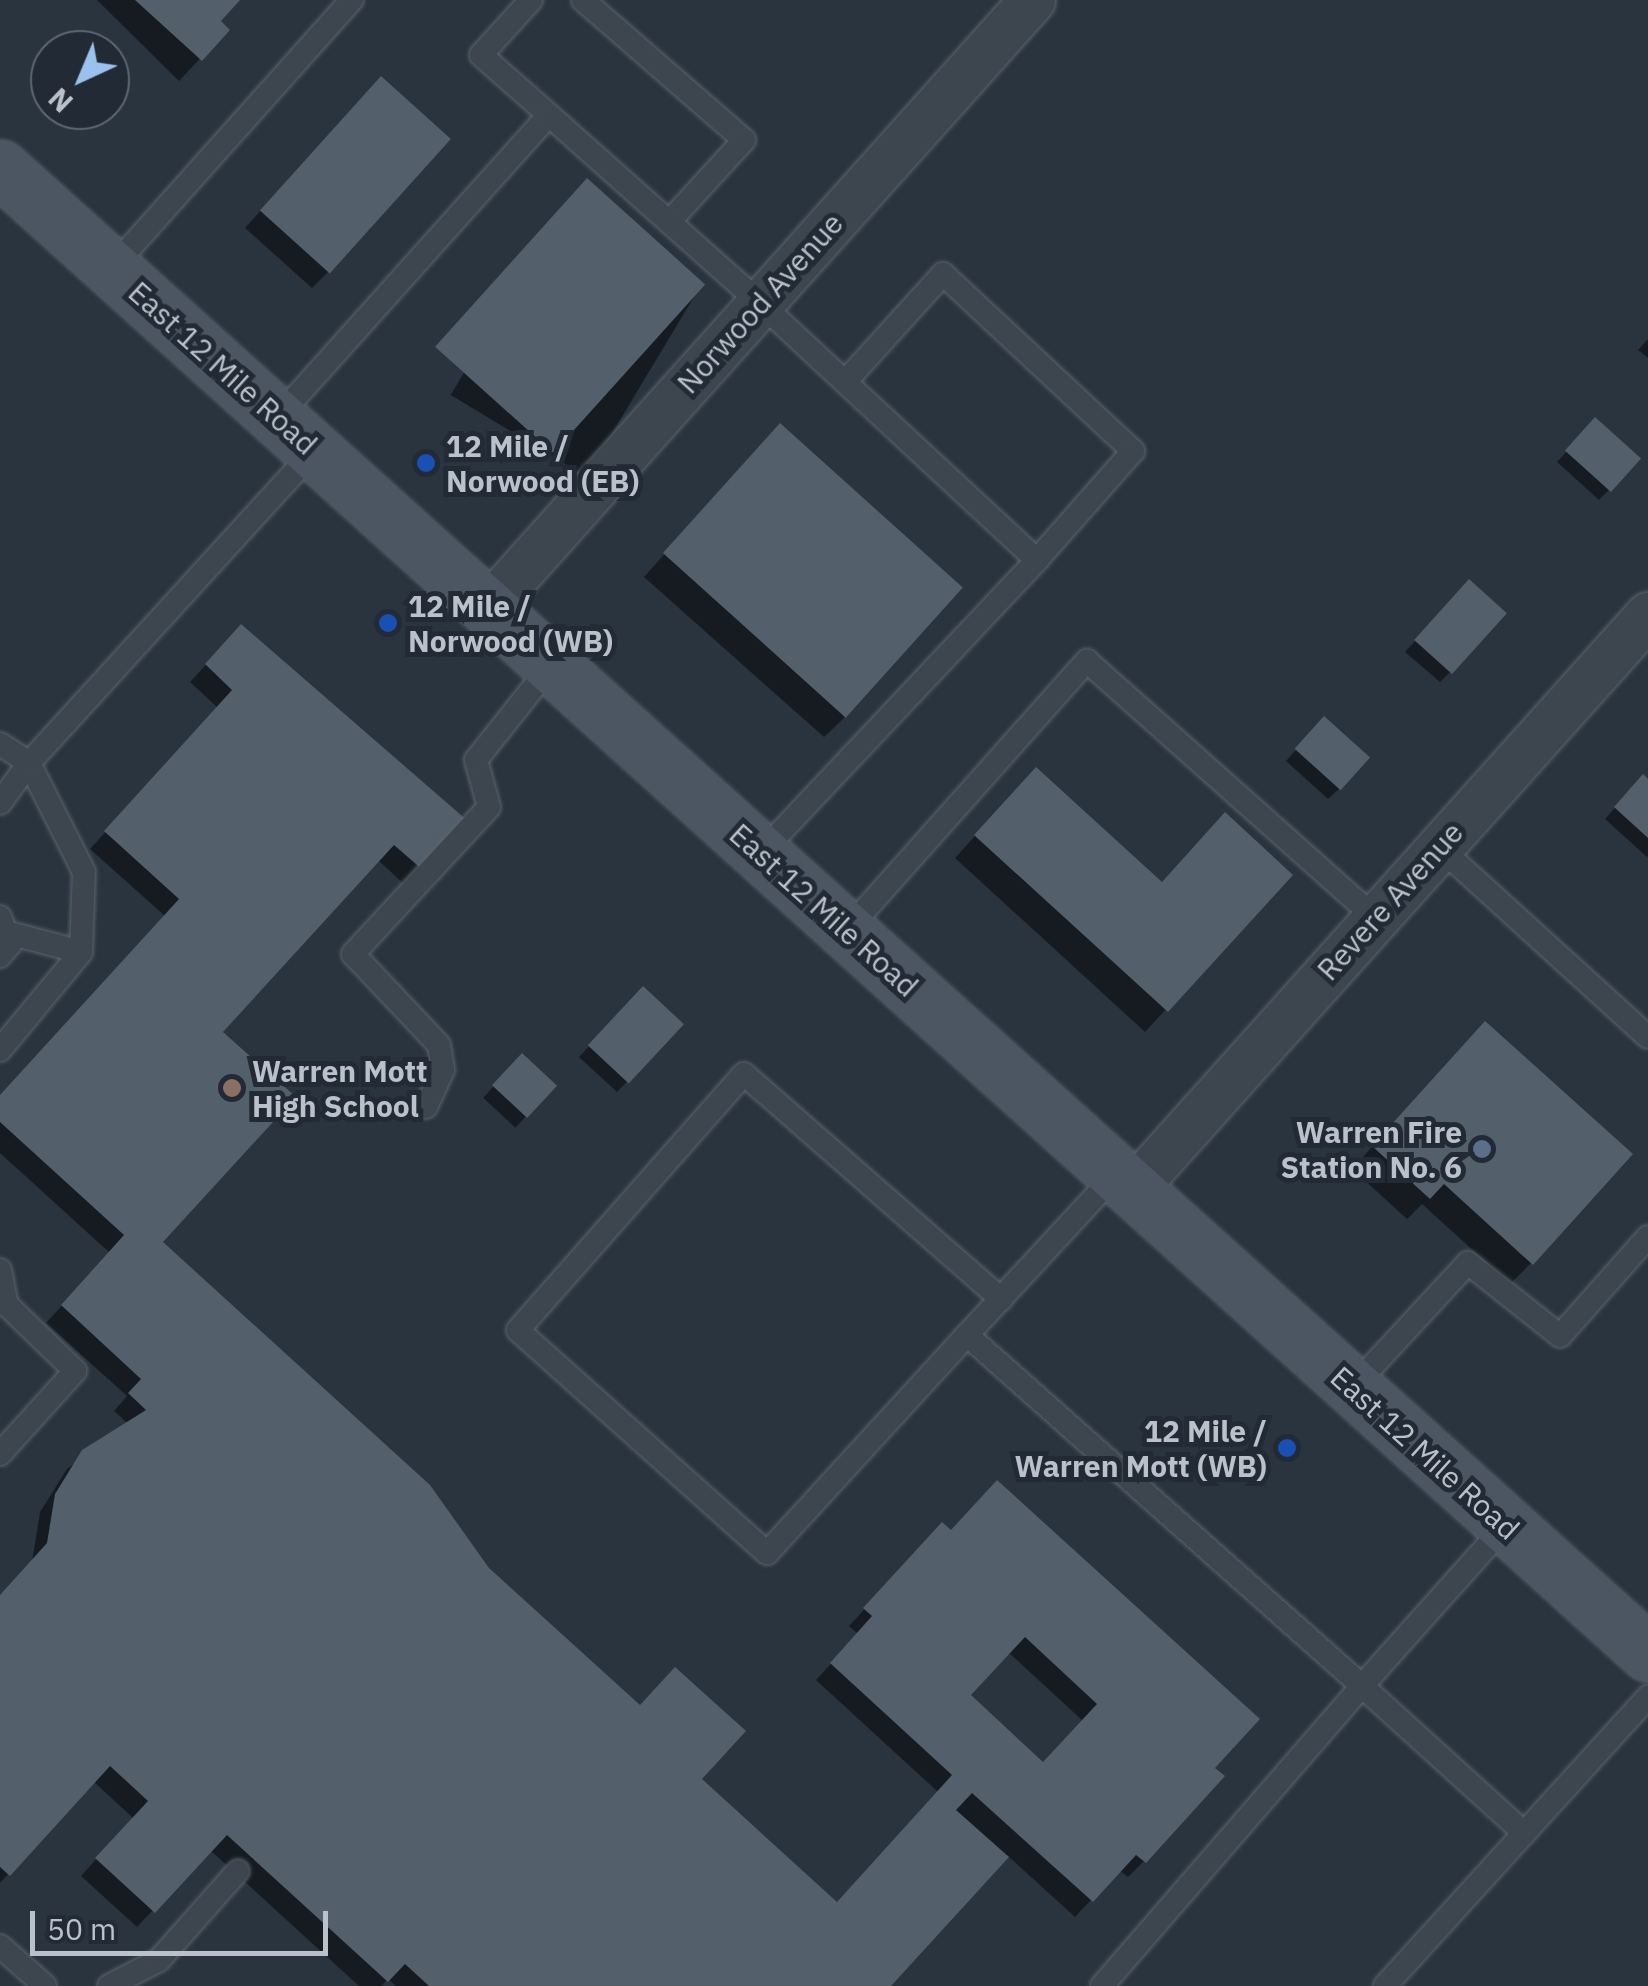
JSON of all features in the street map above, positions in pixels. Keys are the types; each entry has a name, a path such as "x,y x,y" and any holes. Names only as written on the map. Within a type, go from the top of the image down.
{"main road":[{"name":"East 12 Mile Road","path":"0,168 1648,1653"}],"street":[{"name":"Norwood Avenue","path":"488,606 1032,0"},
{"name":"Revere Avenue","path":"1125,1180 1375,918 1648,615"}],"lane":[{"path":"112,268 352,0"},
{"path":"532,0 481,55 760,303 1037,560"},
{"path":"583,0 744,140 669,222"},
{"path":"0,803 550,115"},
{"path":"760,854 1037,560 1133,451 943,274 845,382"},
{"path":"847,930 1088,661 1375,918"},
{"path":"426,1107 443,1070 439,1044 353,954 489,807 476,760 552,664"},
{"path":"0,744 29,763 84,872 81,952 0,1050"},
{"path":"1439,847 1648,1038"},
{"path":"5,925 81,952"},
{"path":"0,956 10,944 5,925"},
{"path":"1001,1299 744,1074 518,1330 766,1554 1001,1299 1125,1180"},
{"path":"1353,1386 1468,1263 1560,1336 1648,1237"},
{"path":"0,1270 7,1305 75,1371 0,1454"},
{"path":"968,1335 1524,1833"},
{"path":"1102,1986 1506,1526"},
{"path":"1385,1986 1648,1697"},
{"path":"109,1986 159,1960 238,1871"},
{"path":"0,1946 46,1986"}],"building":[{"path":"135,0 240,0 221,21 230,30 202,61"},
{"path":"381,76 451,139 330,273 260,211"},
{"path":"587,178 705,284 553,453 435,347"},
{"path":"1595,417 1641,458 1611,492 1565,450"},
{"path":"780,423 963,588 846,718 663,553"},
{"path":"1469,579 1507,613 1452,674 1414,640"},
{"path":"241,624 469,822 424,871 394,845 223,1032 296,1097 163,1242 430,1485 489,1568 640,1705 675,1667 746,1731 702,1779 837,1902 952,1775 830,1663 872,1616 863,1608 942,1522 951,1530 997,1480 1260,1719 1215,1768 1225,1776 1146,1863 1136,1855 1093,1902 972,1793 956,1810 1009,1857 891,1986 429,1986 405,1964 388,1982 227,1835 155,1913 95,1858 148,1801 110,1766 10,1876 0,1867 0,1595 47,1543 55,1494 82,1450 146,1410 128,1393 141,1379 61,1305 124,1235 0,1122 0,1095 179,899 104,831 232,690 205,664","holes":["1025,1637 1097,1704 1043,1762 971,1695"]},
{"path":"1324,716 1370,757 1341,790 1295,749"},
{"path":"1036,767 1162,882 1225,812 1293,875 1168,1012 974,835"},
{"path":"1643,774 1648,779 1648,838 1614,807"},
{"path":"643,986 684,1024 629,1083 588,1045"},
{"path":"1485,1021 1633,1154 1533,1265 1444,1184 1430,1199 1372,1146"},
{"path":"522,1053 557,1086 527,1118 492,1085"}],"place":[{"name":"12 Mile / Norwood (EB)","path":"426,463"},
{"name":"12 Mile / Norwood (WB)","path":"388,623"},
{"name":"Warren Mott High School","path":"232,1088"},
{"name":"Warren Fire Station No. 6","path":"1482,1149"},
{"name":"12 Mile / Warren Mott (WB)","path":"1287,1448"}]}
